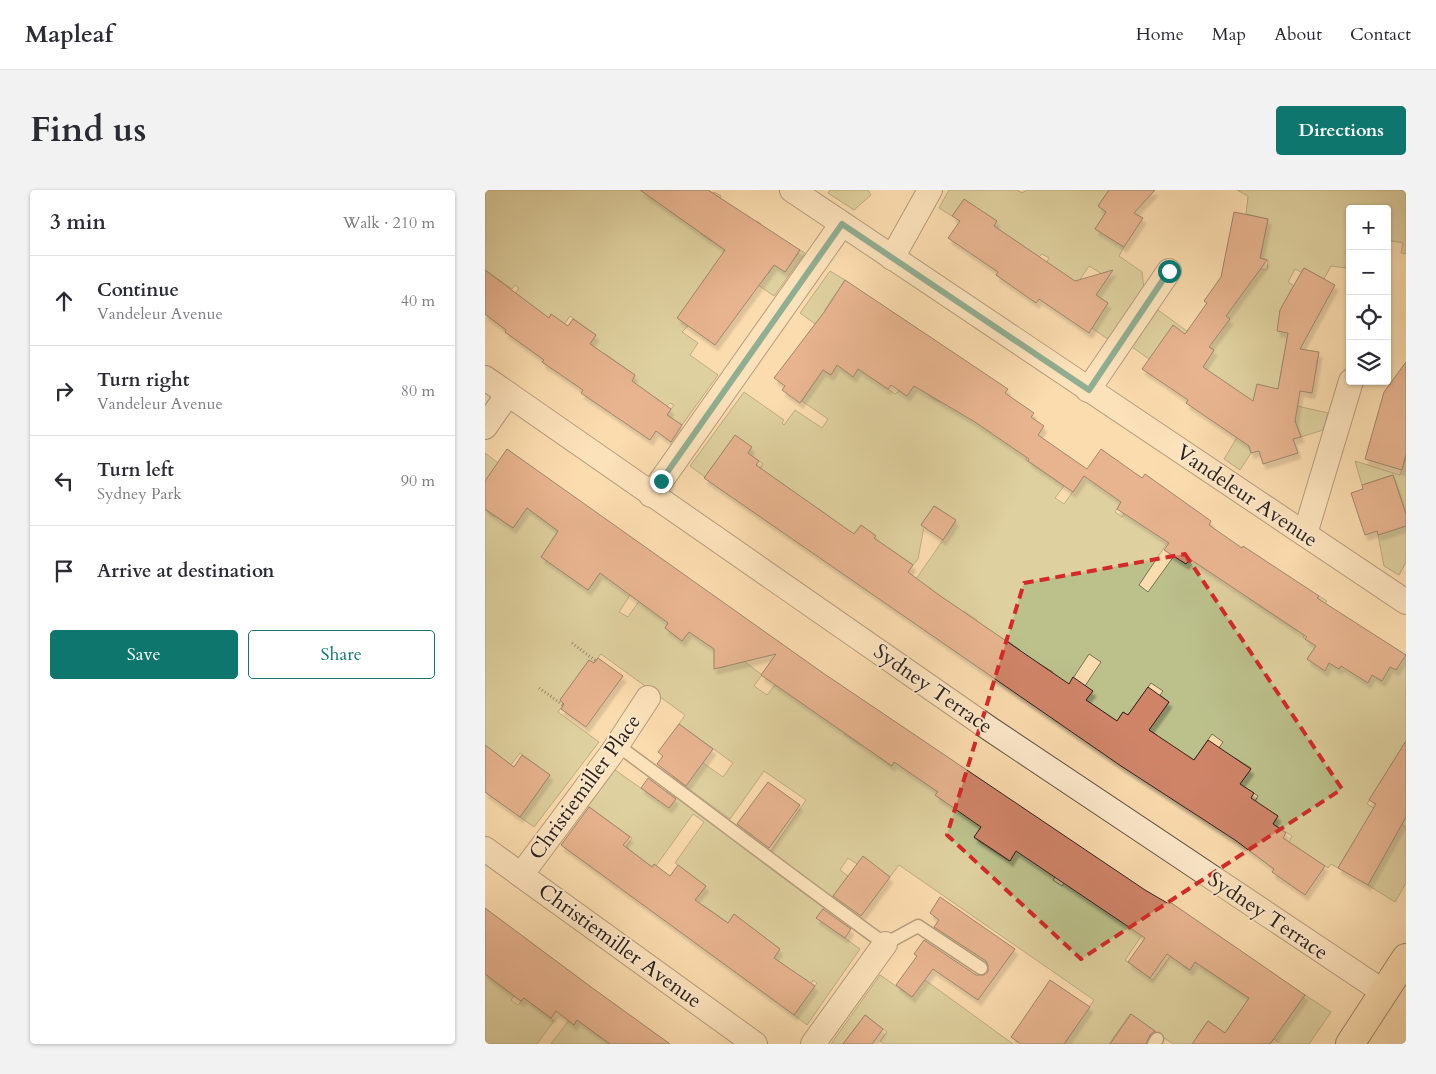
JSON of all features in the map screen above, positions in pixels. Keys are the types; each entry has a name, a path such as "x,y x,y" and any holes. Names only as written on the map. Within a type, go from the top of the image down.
{"main road":[{"path":"1350,1044 1385,993 1406,958"}],"street":[{"name":"Vandeleur Avenue","path":"792,190 1406,602"},
{"path":"892,258 930,190"},
{"path":"651,495 842,224"},
{"path":"1089,390 1169,271"},
{"name":"Sydney Terrace","path":"485,378 990,729 1385,993"},
{"path":"1305,534 1350,385"},
{"path":"485,427 509,394"},
{"name":"Christiemiller Place","path":"521,875 617,745 648,698"},
{"name":"Christiemiller Avenue","path":"485,848 755,1044"},
{"path":"813,1044 885,944"}],"lane":[{"path":"617,745 762,855 885,944 918,926 981,968"}],"path":[{"path":"572,643 596,661"},
{"path":"539,688 563,705"}],"highlighted area":[{"path":"1185,554 1342,789 1081,959 947,835 1024,583"}],"green space":[{"path":"485,190 644,190 643,192 690,225 714,192 721,196 717,202 720,205 701,234 734,256 757,221 761,224 741,255 768,274 774,265 785,272 800,250 805,253 774,296 741,273 682,332 698,343 690,355 718,375 682,425 667,415 674,405 670,403 667,406 640,387 621,397 635,375 604,353 591,371 594,347 590,344 596,335 570,316 541,357 551,315 549,318 506,306 519,288 515,285 512,289 485,270"},
{"path":"830,190 868,190 871,195 854,210 828,193"},
{"path":"949,190 1017,190 1022,193 1027,190 1109,190 1098,206 1106,212 1095,229 1124,247 1119,256 1142,272 1144,289 1109,340 1092,328 1108,303 1096,295 1107,277 1089,266 1058,312 1071,279 1047,262 1049,258 1042,254 1039,257 974,255 997,221 952,216 939,208"},
{"path":"1237,190 1406,190 1406,254 1401,253 1403,243 1391,241 1391,205 1346,205 1346,268 1331,266 1324,279 1304,268 1301,272 1295,269 1288,282 1294,286 1280,312 1295,320 1288,333 1278,389 1266,399 1328,413 1323,430 1301,437 1295,420 1246,436 1251,453 1240,470 1224,459 1248,419 1230,412 1237,390 1203,367 1214,350 1202,342 1149,359 1132,347 1158,310 1187,331 1226,316 1235,264 1267,270 1268,260 1260,258 1268,219 1246,214 1248,196"},
{"path":"830,271 845,280 824,311 836,319 876,381 895,394 922,374 937,384 929,396 941,403 949,392 1027,457 1026,460 1064,486 1055,498 1064,504 1084,476 1122,500 1115,512 1122,517 1130,505 1142,525 1153,532 1186,515 1139,585 1148,592 1174,556 1186,564 1192,556 1263,576 1248,598 1296,630 1319,596 1327,601 1303,637 1316,646 1307,659 1324,670 1329,663 1339,669 1346,658 1354,672 1360,677 1368,682 1372,675 1381,681 1390,667 1396,670 1406,654 1406,741 1367,804 1406,827 1406,883 1395,902 1368,885 1387,851 1358,835 1338,868 1331,864 1328,868 1289,842 1292,836 1273,824 1278,816 1267,809 1262,816 1250,809 1258,796 1240,784 1251,768 1235,758 1225,773 1209,762 1223,742 1212,734 1194,760 1151,744 1157,735 1149,730 1169,702 1160,695 1163,691 1151,683 1128,715 1123,712 1117,721 1086,700 1092,691 1085,686 1101,662 1089,654 1062,695 1050,677 1053,672 1038,663 1035,667 1017,654 1020,650 1006,640 1003,644 975,625 977,620 964,611 961,615 928,588 914,582 956,521 935,506 921,524 924,527 918,559 913,565 889,548 883,556 869,546 876,536 861,525 853,535 819,509 785,499 791,490 779,481 754,477 763,464 748,453 751,447 735,435 705,477 690,466 744,392 784,420 782,423 784,425 795,410 822,428 828,419 802,401 823,370 831,375 837,365 853,376 858,370 824,345 831,335 800,313"},
{"path":"485,453 498,463 485,484"},
{"path":"1406,457 1406,514 1393,475 1362,485 1355,461 1400,475"},
{"path":"509,496 505,523 513,528 527,508 558,531 541,557 588,590 600,573 636,586 619,612 628,617 639,601 650,609 675,613 665,628 682,641 689,632 715,640 714,663 721,668 727,666 735,654 762,675 754,686 767,695 775,685 847,730 844,734 860,745 863,741 880,752 877,756 891,766 894,762 938,792 936,796 948,804 952,801 981,827 974,838 1009,861 1017,850 1055,877 1053,880 1062,886 1067,879 1144,932 1125,960 1153,980 1176,948 1181,964 1189,970 1195,962 1248,998 1258,986 1277,1034 1305,995 1331,1012 1309,1044 1281,1044 1238,1014 1225,1033 1208,1021 1197,1036 1208,1044 1173,1044 1130,1014 1109,1044 1064,1044 1094,1000 899,865 890,877 863,857 857,864 848,858 840,870 848,876 830,900 769,854 806,800 764,771 730,819 673,777 680,767 703,763 723,777 733,763 679,724 685,715 601,654 594,663 589,660 560,700 564,704 558,712 599,742 534,827 520,817 550,775 520,753 503,775 485,745 485,510 495,517"},
{"path":"1406,526 1406,562 1399,575 1384,566 1378,535"},
{"path":"615,770 659,801 667,790 825,906 817,918 860,949 807,1025 794,1015 817,983 813,980 811,984 774,958 780,949 749,926 724,943 741,920 734,914 728,923 703,905 692,920 684,915 706,886 675,863 704,822 693,814 656,866 654,864 652,867 626,847 632,838 588,806"},
{"path":"485,974 495,981 524,982 511,1000 518,1005 524,998 554,1021 537,1044 485,1044"},
{"path":"880,975 912,997 925,980 1013,1044 884,1044 880,1041 887,1032 865,1015 843,1044 831,1044"},
{"path":"569,1020 574,1024 577,1020 601,1038 611,1025 618,1031 608,1044 551,1044"}],"building":[{"path":"640,190 708,190 800,250 785,272 774,265 715,345 677,318 725,250"},
{"path":"1109,190 1155,190 1134,213 1143,218 1124,247 1095,229 1106,212 1098,206"},
{"path":"964,199 997,221 994,226 1075,281 1113,270 1096,295 1108,303 1089,333 1039,299 1036,303 996,275 998,272 948,238 960,221 952,216"},
{"path":"1234,212 1268,219 1260,258 1267,260 1226,316 1230,319 1209,347 1214,350 1203,367 1253,401 1257,384 1278,389 1288,333 1277,331 1280,310 1304,268 1335,285 1300,349 1319,352 1312,393 1300,391 1295,421 1301,437 1293,439 1298,453 1263,464 1259,451 1251,453 1249,446 1186,403 1188,400 1142,369 1173,325 1185,334 1207,303 1204,301 1221,277"},
{"path":"485,270 549,318 551,314 568,326 573,319 596,335 590,344 635,375 632,381 671,409 667,415 682,425 671,442 656,431 650,440 581,393 583,390 542,362 544,360 505,332 506,330 485,314"},
{"path":"845,280 1008,389 1005,393 1034,413 1031,417 1044,426 1038,435 1087,469 1101,449 1142,478 1145,474 1211,521 1209,525 1242,548 1243,546 1319,596 1317,598 1406,655 1396,670 1390,667 1382,681 1372,675 1368,683 1341,666 1339,669 1329,663 1325,671 1307,659 1316,646 1305,639 1307,637 1190,559 1186,564 1164,550 1169,543 1117,509 1121,502 1084,476 1073,492 975,422 914,386 907,396 891,385 888,389 858,369 853,377 837,365 831,375 823,370 800,403 782,390 785,386 774,378 825,311"},
{"path":"1406,362 1406,454 1402,470 1365,459 1384,392 1391,385"},
{"path":"735,435 752,447 748,453 759,461 756,465 854,534 861,525 876,536 874,538 913,565 908,572 939,595 1069,684 1073,677 1093,691 1086,700 1117,721 1123,712 1128,715 1148,687 1169,702 1149,730 1194,760 1208,740 1251,769 1240,784 1254,793 1251,798 1278,816 1273,824 1286,833 1283,838 1325,866 1305,895 1272,872 1274,869 1235,840 1121,766 704,478"},
{"path":"507,449 823,673 1145,890 1169,904 1170,902 1305,995 1270,1044 1192,1044 1208,1021 1225,1033 1249,998 1195,962 1190,970 1167,954 1150,978 1128,962 1145,938 1016,851 1010,861 974,837 981,827 935,795 938,792 894,762 892,766 761,675 776,654 714,669 714,649 689,632 682,641 665,628 668,623 600,573 588,590 541,557 558,531 527,508 513,528 485,509 485,481"},
{"path":"1393,475 1406,514 1406,526 1378,535 1377,531 1365,535 1351,493 1363,489 1362,485"},
{"path":"934,506 956,520 943,540 921,525"},
{"path":"598,658 623,676 586,727 561,709 564,704 560,700 589,660 594,663"},
{"path":"679,724 713,749 686,786 657,764 663,756 658,752"},
{"path":"1406,741 1406,817 1368,885 1338,868 1376,804 1369,800"},
{"path":"485,745 514,767 522,755 550,775 520,817 485,792"},
{"path":"648,778 676,799 669,808 641,788"},
{"path":"768,782 800,805 769,848 737,824"},
{"path":"589,807 630,837 623,845 652,867 654,864 670,876 678,865 706,886 695,900 728,923 734,914 780,949 774,958 815,986 794,1015 561,845"},
{"path":"863,856 890,877 861,916 833,896"},
{"path":"940,897 1015,949 978,1000 933,969 912,997 896,985 917,956 914,954 924,940 976,975 984,975 988,972 986,961 934,927 939,920 930,913"},
{"path":"485,908 670,1044 610,1044 577,1020 574,1025 556,1011 551,1018 524,998 521,1001 485,974"},
{"path":"823,909 851,929 845,938 816,918"},
{"path":"1050,980 1090,1007 1064,1044 1021,1044 1011,1037"},
{"path":"1131,1014 1155,1031 1150,1035 1146,1044 1110,1044"},
{"path":"865,1015 883,1029 872,1044 843,1044"}],"route":[{"path":"661,481 842,224 1089,390 1169,271"}]}
